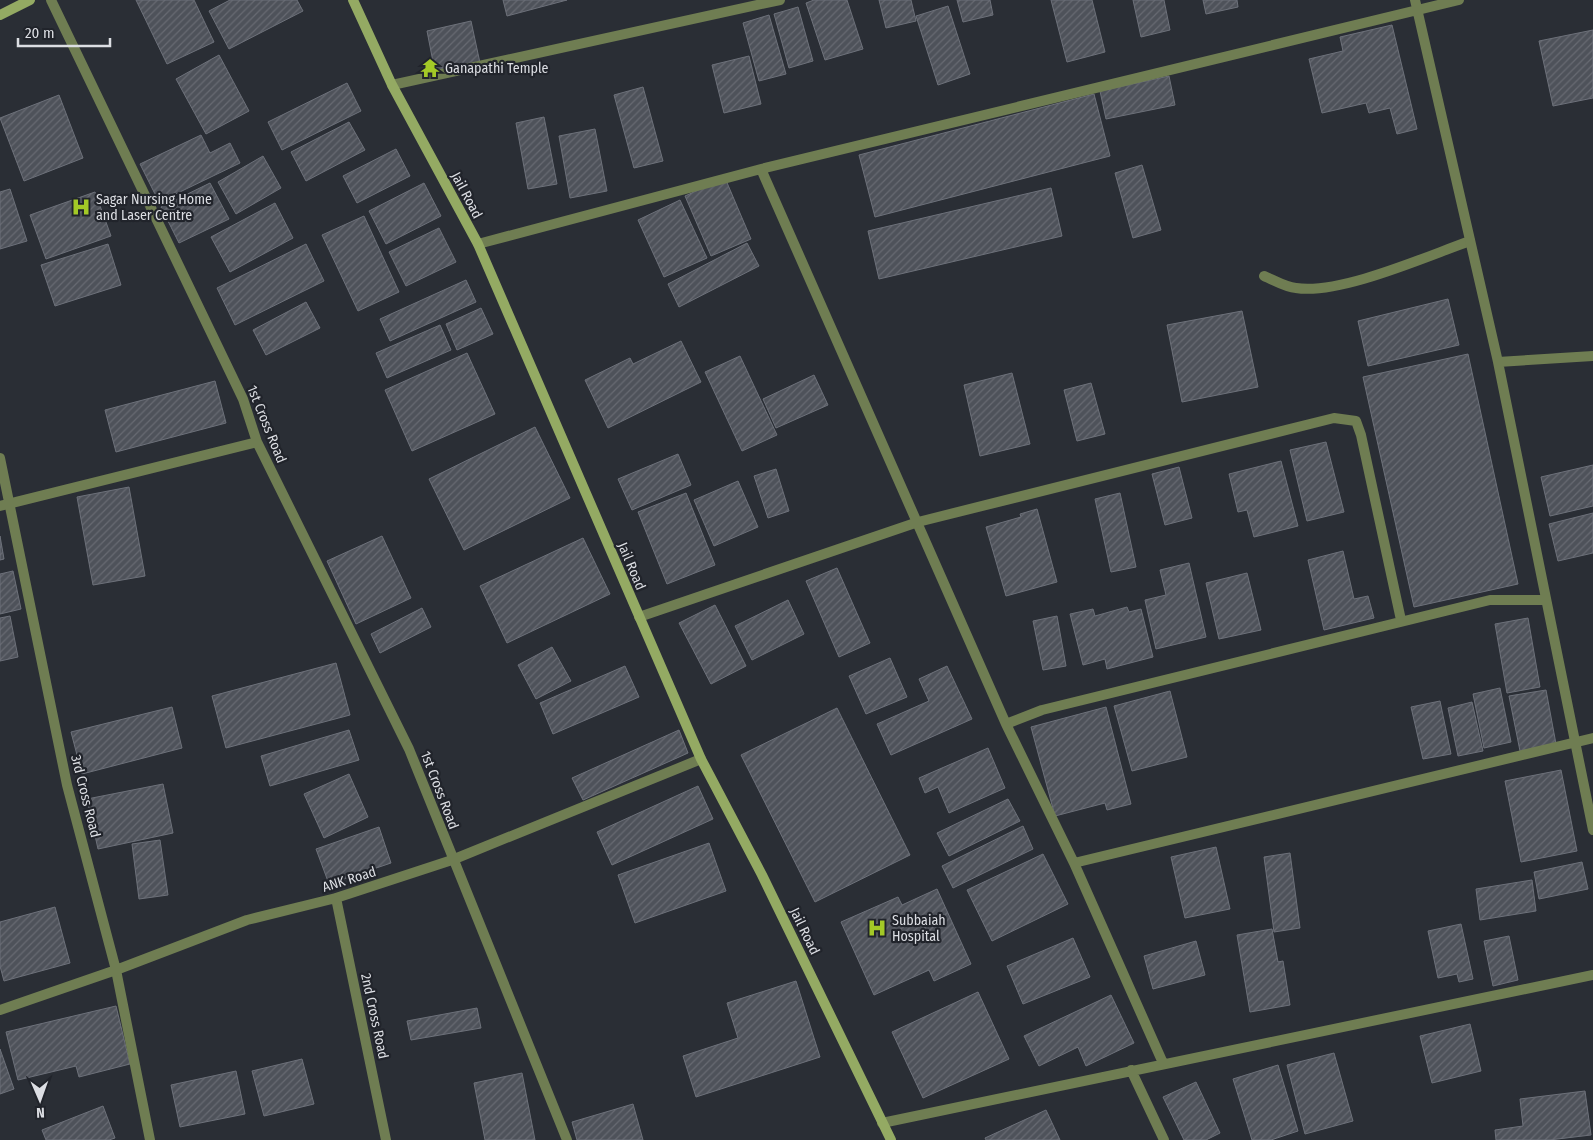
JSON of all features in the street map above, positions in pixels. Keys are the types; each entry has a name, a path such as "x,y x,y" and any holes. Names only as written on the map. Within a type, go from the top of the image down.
{"main road":[{"path":"0,15 30,0"},
{"name":"Jail Road","path":"353,0 392,85 478,244 701,759 762,875 891,1140"}],"street":[{"name":"1st Cross Road","path":"51,0 244,400 257,442 409,749 452,860 568,1140"},
{"path":"392,85 780,0"},
{"path":"478,244 760,169 1416,5 1458,0"},
{"path":"1416,5 1498,362 1593,830"},
{"path":"760,169 1006,724 1074,863 1163,1063"},
{"path":"1264,276 1296,288 1324,287 1365,278 1470,241"},
{"path":"1498,362 1593,356"},
{"path":"639,617 918,522 1334,418 1356,421 1361,435 1401,620"},
{"path":"4,505 257,442"},
{"name":"3rd Cross Road","path":"0,458 4,505 68,785 116,970 150,1140"},
{"path":"1006,724 1042,710 1401,620 1490,600 1546,600"},
{"path":"1074,863 1593,738"},
{"name":"ANK Road","path":"0,1010 116,970 247,920 336,898 452,860 701,759"},
{"name":"2nd Cross Road","path":"336,898 386,1140"},
{"path":"882,1122 1593,975"},
{"path":"1131,1070 1164,1140"}],"building":[{"path":"136,0 194,0 214,42 167,64"},
{"path":"230,0 297,0 303,11 229,49 209,11"},
{"path":"503,0 567,0 507,16"},
{"path":"814,0 847,0 863,49 825,60 806,3"},
{"path":"879,0 911,0 916,21 886,28"},
{"path":"957,0 990,0 993,15 963,22"},
{"path":"1051,0 1092,0 1105,52 1067,62"},
{"path":"1133,0 1164,0 1170,30 1141,37"},
{"path":"1203,0 1237,0 1238,7 1206,14"},
{"path":"948,6 970,74 938,85 916,16"},
{"path":"798,7 813,61 789,68 774,14"},
{"path":"769,15 786,74 759,81 743,23"},
{"path":"471,21 480,63 435,72 427,31"},
{"path":"1392,25 1417,129 1397,134 1390,108 1369,113 1366,103 1322,113 1309,59 1343,51 1340,37"},
{"path":"1593,30 1593,98 1553,106 1539,41"},
{"path":"219,55 249,111 206,134 176,79"},
{"path":"749,56 761,104 724,113 712,65"},
{"path":"1169,76 1175,105 1106,119 1100,91"},
{"path":"347,83 361,111 282,150 268,122"},
{"path":"643,87 663,161 634,168 614,95"},
{"path":"1094,94 1110,156 875,217 859,155"},
{"path":"59,95 83,158 24,181 0,118"},
{"path":"544,117 557,184 528,189 516,123"},
{"path":"349,122 365,150 306,181 291,152"},
{"path":"595,129 607,191 570,198 559,136"},
{"path":"201,135 210,153 230,143 240,163 159,202 140,164"},
{"path":"396,149 410,176 357,203 343,176"},
{"path":"263,156 281,188 236,214 218,182"},
{"path":"1142,165 1161,230 1133,238 1115,173"},
{"path":"725,178 751,239 711,256 685,196"},
{"path":"210,183 229,219 179,243 161,207"},
{"path":"424,183 441,216 386,244 369,211"},
{"path":"1051,188 1062,236 879,279 868,231"},
{"path":"10,189 27,241 0,249 0,192"},
{"path":"95,192 111,236 46,259 30,215"},
{"path":"680,200 707,258 664,277 638,220"},
{"path":"275,203 293,238 230,272 211,237"},
{"path":"364,216 399,292 358,311 322,235"},
{"path":"439,228 456,262 406,286 389,252"},
{"path":"747,243 759,266 679,307 668,284"},
{"path":"108,244 121,285 55,306 41,265"},
{"path":"306,244 324,281 235,325 217,288"},
{"path":"466,280 476,302 390,341 380,319"},
{"path":"1448,299 1459,345 1368,366 1358,321"},
{"path":"306,302 320,328 266,355 253,330"},
{"path":"481,308 493,334 457,350 446,324"},
{"path":"1242,311 1258,387 1182,402 1167,325"},
{"path":"440,325 451,350 387,378 376,353"},
{"path":"681,341 701,382 608,428 585,380 630,358 633,364"},
{"path":"467,353 495,414 412,451 385,390"},
{"path":"1468,354 1518,584 1414,607 1363,377"},
{"path":"740,356 777,435 742,451 705,372"},
{"path":"1012,373 1030,444 980,456 964,385"},
{"path":"814,375 828,405 776,428 763,399"},
{"path":"215,381 226,423 116,452 105,410"},
{"path":"1091,383 1105,434 1077,441 1064,390"},
{"path":"535,427 570,498 464,550 429,479"},
{"path":"1326,442 1344,512 1307,521 1290,450"},
{"path":"678,454 691,485 632,510 618,479"},
{"path":"1281,461 1298,526 1254,537 1247,510 1238,512 1229,474"},
{"path":"1593,465 1593,506 1550,516 1541,477"},
{"path":"1179,467 1192,518 1165,525 1152,474"},
{"path":"776,469 789,511 768,518 754,476"},
{"path":"738,481 758,527 714,546 694,500"},
{"path":"129,487 145,576 93,585 77,497"},
{"path":"686,493 715,565 667,584 638,512"},
{"path":"1120,493 1136,567 1111,572 1095,499"},
{"path":"1037,509 1057,582 1006,596 986,527 1021,517 1020,514"},
{"path":"1593,513 1593,553 1558,561 1549,524"},
{"path":"0,536 4,559 0,560"},
{"path":"382,536 411,598 356,624 327,561"},
{"path":"583,538 610,594 507,643 480,586"},
{"path":"1343,551 1354,599 1368,596 1374,618 1324,630 1308,560"},
{"path":"1189,563 1206,637 1156,649 1145,600 1166,595 1160,570"},
{"path":"837,568 870,643 839,657 806,581"},
{"path":"13,571 21,609 0,614 0,574"},
{"path":"1247,573 1261,630 1219,639 1206,583"},
{"path":"788,600 804,634 752,660 735,626"},
{"path":"715,605 746,666 711,684 679,623"},
{"path":"1127,607 1129,612 1141,609 1153,657 1107,669 1105,659 1083,665 1070,614 1093,609 1095,616"},
{"path":"422,608 431,627 380,653 371,634"},
{"path":"10,616 18,657 0,661 0,618"},
{"path":"1057,616 1066,666 1043,670 1033,621"},
{"path":"1528,618 1540,687 1507,693 1495,624"},
{"path":"552,647 571,681 536,699 518,665"},
{"path":"890,658 907,697 866,714 849,676"},
{"path":"336,663 350,715 226,748 212,696"},
{"path":"625,666 639,697 553,734 540,703"},
{"path":"947,666 972,719 891,755 877,724 929,701 919,679"},
{"path":"1500,688 1511,742 1484,748 1473,694"},
{"path":"1546,690 1556,744 1520,751 1509,696"},
{"path":"1170,691 1187,757 1132,771 1114,706"},
{"path":"1440,701 1451,754 1423,759 1411,707"},
{"path":"1472,702 1483,751 1458,756 1448,708"},
{"path":"172,707 182,748 82,774 71,732"},
{"path":"1106,707 1131,804 1107,810 1105,803 1055,816 1031,727"},
{"path":"837,708 910,855 815,902 741,755"},
{"path":"349,730 359,760 270,786 261,756"},
{"path":"679,730 688,753 583,800 572,778"},
{"path":"988,748 1005,788 949,813 938,787 925,793 919,778"},
{"path":"1561,770 1577,851 1521,862 1505,781"},
{"path":"349,774 368,817 324,838 304,794"},
{"path":"163,784 173,833 98,849 87,799"},
{"path":"698,786 713,819 612,865 597,832"},
{"path":"1008,799 1020,821 949,856 937,833"},
{"path":"1023,826 1033,849 953,888 942,866"},
{"path":"379,827 391,863 329,884 316,849"},
{"path":"160,840 168,895 139,899 132,844"},
{"path":"709,843 726,891 635,923 618,875"},
{"path":"1216,847 1230,909 1185,918 1171,857"},
{"path":"1290,853 1300,928 1274,932 1264,857"},
{"path":"1043,854 1068,904 992,941 967,890"},
{"path":"1582,862 1588,889 1539,899 1534,872"},
{"path":"1532,880 1536,911 1480,920 1476,889"},
{"path":"937,889 971,964 934,981 929,970 874,995 841,922 898,897 902,905"},
{"path":"55,907 70,963 4,981 0,966 0,922"},
{"path":"1461,924 1473,979 1459,982 1457,974 1438,978 1428,931"},
{"path":"1272,929 1278,962 1283,961 1290,1005 1250,1012 1237,935"},
{"path":"1509,936 1518,980 1493,986 1484,941"},
{"path":"1073,938 1090,977 1023,1004 1007,966"},
{"path":"1196,941 1205,975 1153,989 1144,956"},
{"path":"796,981 820,1057 696,1097 683,1056 738,1038 727,1003"},
{"path":"978,992 1009,1059 923,1098 892,1032"},
{"path":"1111,995 1134,1043 1086,1066 1078,1047 1039,1066 1024,1036"},
{"path":"116,1006 130,1064 79,1077 76,1066 18,1080 6,1032"},
{"path":"477,1008 481,1028 411,1040 407,1021"},
{"path":"1470,1024 1481,1071 1432,1083 1420,1036"},
{"path":"0,1049 14,1089 0,1094"},
{"path":"1334,1053 1353,1121 1305,1134 1287,1065"},
{"path":"302,1059 314,1104 264,1116 252,1071"},
{"path":"1278,1065 1298,1131 1271,1140 1252,1140 1233,1079"},
{"path":"236,1071 245,1114 180,1127 171,1085"},
{"path":"522,1073 535,1140 485,1140 474,1083"},
{"path":"1196,1082 1220,1133 1206,1140 1184,1140 1163,1097"},
{"path":"1585,1091 1591,1135 1549,1140 1496,1140 1495,1130 1523,1126 1520,1099"},
{"path":"633,1104 643,1140 577,1140 572,1122"},
{"path":"103,1106 115,1138 109,1140 46,1140 42,1130"},
{"path":"1046,1110 1060,1140 986,1140 985,1138"}],"place":[{"name":"Ganapathi Temple","path":"430,68"},
{"name":"Sagar Nursing Home and Laser Centre","path":"81,207"},
{"name":"Subbaiah Hospital","path":"877,928"}]}
